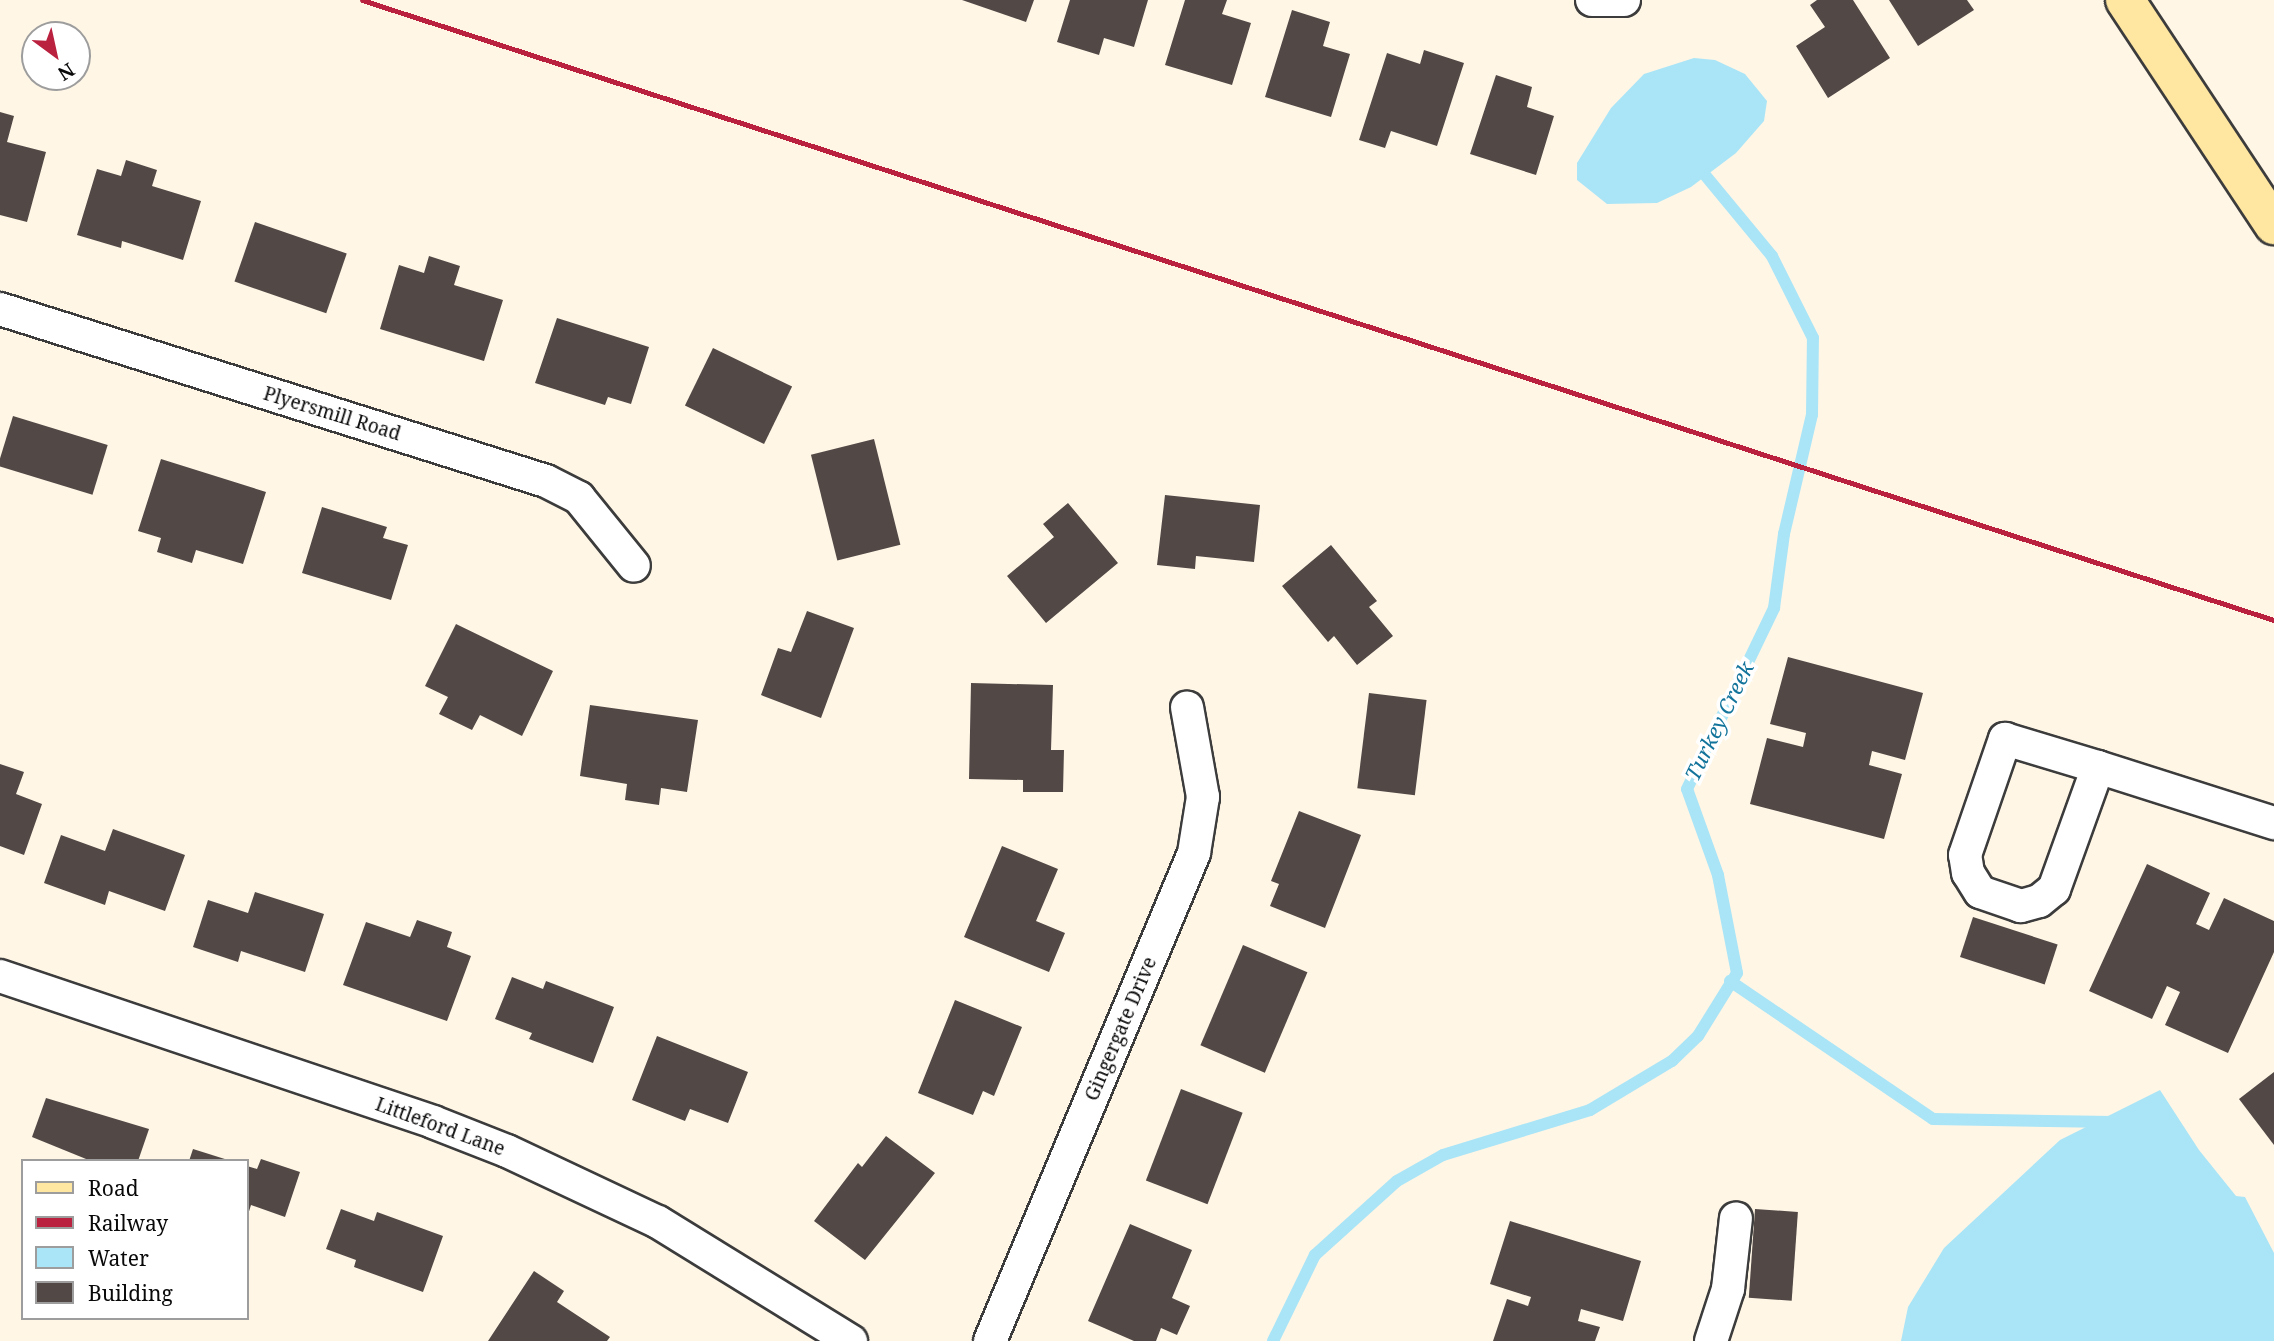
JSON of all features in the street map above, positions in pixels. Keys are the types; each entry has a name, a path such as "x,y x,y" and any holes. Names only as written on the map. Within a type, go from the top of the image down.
{"street":[{"path":"1592,0 1624,0"},
{"path":"2125,0 2274,225"},
{"name":"Plyersmill Road","path":"0,309 546,481 579,498 634,566"},
{"name":"Gingergate Drive","path":"990,1341 1195,853 1203,797 1187,707"},
{"path":"2098,767 2054,888 2039,901 2021,906 1980,892 1968,873 1965,855 2005,739 2098,767 2274,823"},
{"name":"Littleford Lane","path":"0,976 507,1151 657,1222 851,1341"},
{"path":"1711,1341 1728,1289 1736,1218"}],"water":[{"path":"1694,58 1715,60 1745,74 1767,101 1764,121 1736,153 1691,187 1657,203 1607,204 1577,180 1577,163 1611,108 1644,74"},
{"path":"2160,1090 2199,1150 2236,1196 2245,1197 2274,1253 2274,1341 1901,1341 1908,1307 1944,1248 2060,1140"}],"building":[{"path":"962,0 1034,0 1026,22"},
{"path":"1070,0 1148,0 1134,47 1104,38 1099,55 1057,42"},
{"path":"1185,0 1227,0 1222,14 1251,23 1232,85 1165,65"},
{"path":"1817,0 1853,0 1890,58 1828,98 1796,46 1825,27 1810,5"},
{"path":"1889,0 1967,0 1974,10 1918,46"},
{"path":"1292,10 1330,22 1323,46 1350,54 1331,117 1265,97"},
{"path":"1424,50 1464,63 1437,146 1391,131 1385,148 1359,140 1387,53 1420,64"},
{"path":"1496,75 1532,87 1527,107 1554,116 1536,175 1470,154"},
{"path":"0,112 14,116 7,142 46,152 27,222 0,215"},
{"path":"126,160 157,170 152,186 201,201 183,260 122,241 121,248 77,235 97,169 121,176"},
{"path":"255,222 347,254 326,313 234,282"},
{"path":"429,256 460,266 454,285 503,300 484,361 380,329 399,265 424,273"},
{"path":"557,318 649,347 631,404 608,397 605,405 535,383"},
{"path":"713,348 792,387 764,444 685,406"},
{"path":"13,416 108,445 92,495 0,466"},
{"path":"874,439 900,545 837,560 811,455"},
{"path":"161,459 266,492 243,564 196,550 192,563 157,552 161,538 138,531"},
{"path":"1165,495 1260,505 1254,562 1196,556 1195,569 1157,565"},
{"path":"1068,503 1118,563 1046,623 1007,576 1054,537 1043,524"},
{"path":"322,507 387,527 383,538 408,545 391,600 302,573"},
{"path":"1331,545 1377,601 1369,607 1393,636 1357,665 1334,636 1328,642 1282,586"},
{"path":"807,611 854,628 821,718 761,695 778,648 791,652"},
{"path":"456,624 553,671 522,736 480,715 472,730 439,714 448,697 425,686"},
{"path":"1788,657 1923,693 1905,760 1872,751 1869,765 1902,774 1884,839 1750,804 1767,738 1803,747 1806,733 1770,724"},
{"path":"971,683 1053,685 1051,750 1064,750 1063,792 1023,792 1023,780 969,779"},
{"path":"1369,693 1427,700 1415,795 1357,788"},
{"path":"590,705 698,720 687,792 661,788 659,805 625,800 627,784 580,776"},
{"path":"0,764 24,772 16,794 42,804 24,855 0,846"},
{"path":"1299,811 1361,835 1325,928 1270,906 1279,884 1271,881"},
{"path":"113,829 185,855 165,911 109,891 105,905 44,883 61,835 105,851"},
{"path":"1002,846 1058,869 1036,921 1065,933 1049,972 964,937"},
{"path":"2147,864 2210,893 2196,924 2209,930 2224,898 2274,921 2274,952 2228,1053 2165,1025 2180,992 2167,986 2152,1019 2089,991"},
{"path":"255,892 324,914 305,972 241,951 238,962 193,947 208,900 248,913"},
{"path":"1973,917 2058,945 2045,984 1960,957"},
{"path":"417,920 452,932 447,947 471,956 447,1021 343,985 366,922 410,937"},
{"path":"1243,945 1307,972 1265,1073 1200,1045"},
{"path":"512,977 543,989 546,981 614,1007 593,1063 529,1039 532,1033 495,1019"},
{"path":"955,1000 1022,1027 994,1096 983,1091 973,1115 918,1093"},
{"path":"657,1036 748,1072 728,1123 690,1109 685,1121 632,1100"},
{"path":"2274,1072 2274,1145 2239,1099"},
{"path":"1181,1089 1243,1113 1207,1204 1146,1180"},
{"path":"46,1098 149,1129 139,1159 86,1159 32,1137"},
{"path":"886,1136 935,1173 865,1260 814,1221 858,1163 862,1167"},
{"path":"193,1149 225,1159 190,1159"},
{"path":"261,1159 300,1172 285,1217 251,1205 248,1215 248,1166 257,1169"},
{"path":"341,1209 374,1221 377,1212 443,1236 423,1292 354,1267 356,1260 326,1249"},
{"path":"1755,1209 1798,1212 1792,1301 1749,1298"},
{"path":"1510,1221 1641,1261 1623,1321 1581,1309 1578,1321 1600,1327 1595,1341 1493,1341 1507,1299 1528,1306 1531,1297 1490,1284"},
{"path":"1130,1224 1192,1250 1172,1298 1190,1306 1177,1335 1161,1328 1156,1341 1134,1341 1088,1321"},
{"path":"534,1271 564,1291 557,1302 610,1337 607,1341 488,1341"}],"waterway":[{"name":"Turkey Creek","path":"1273,1341 1315,1255 1397,1181 1443,1155 1590,1110 1672,1061 1698,1036 1737,973 1718,875 1687,789 1774,608 1784,534 1812,415 1813,338 1772,256 1695,163"},
{"path":"1730,981 1933,1119 2111,1122"}],"railway":[{"path":"362,0 2274,620"}]}
